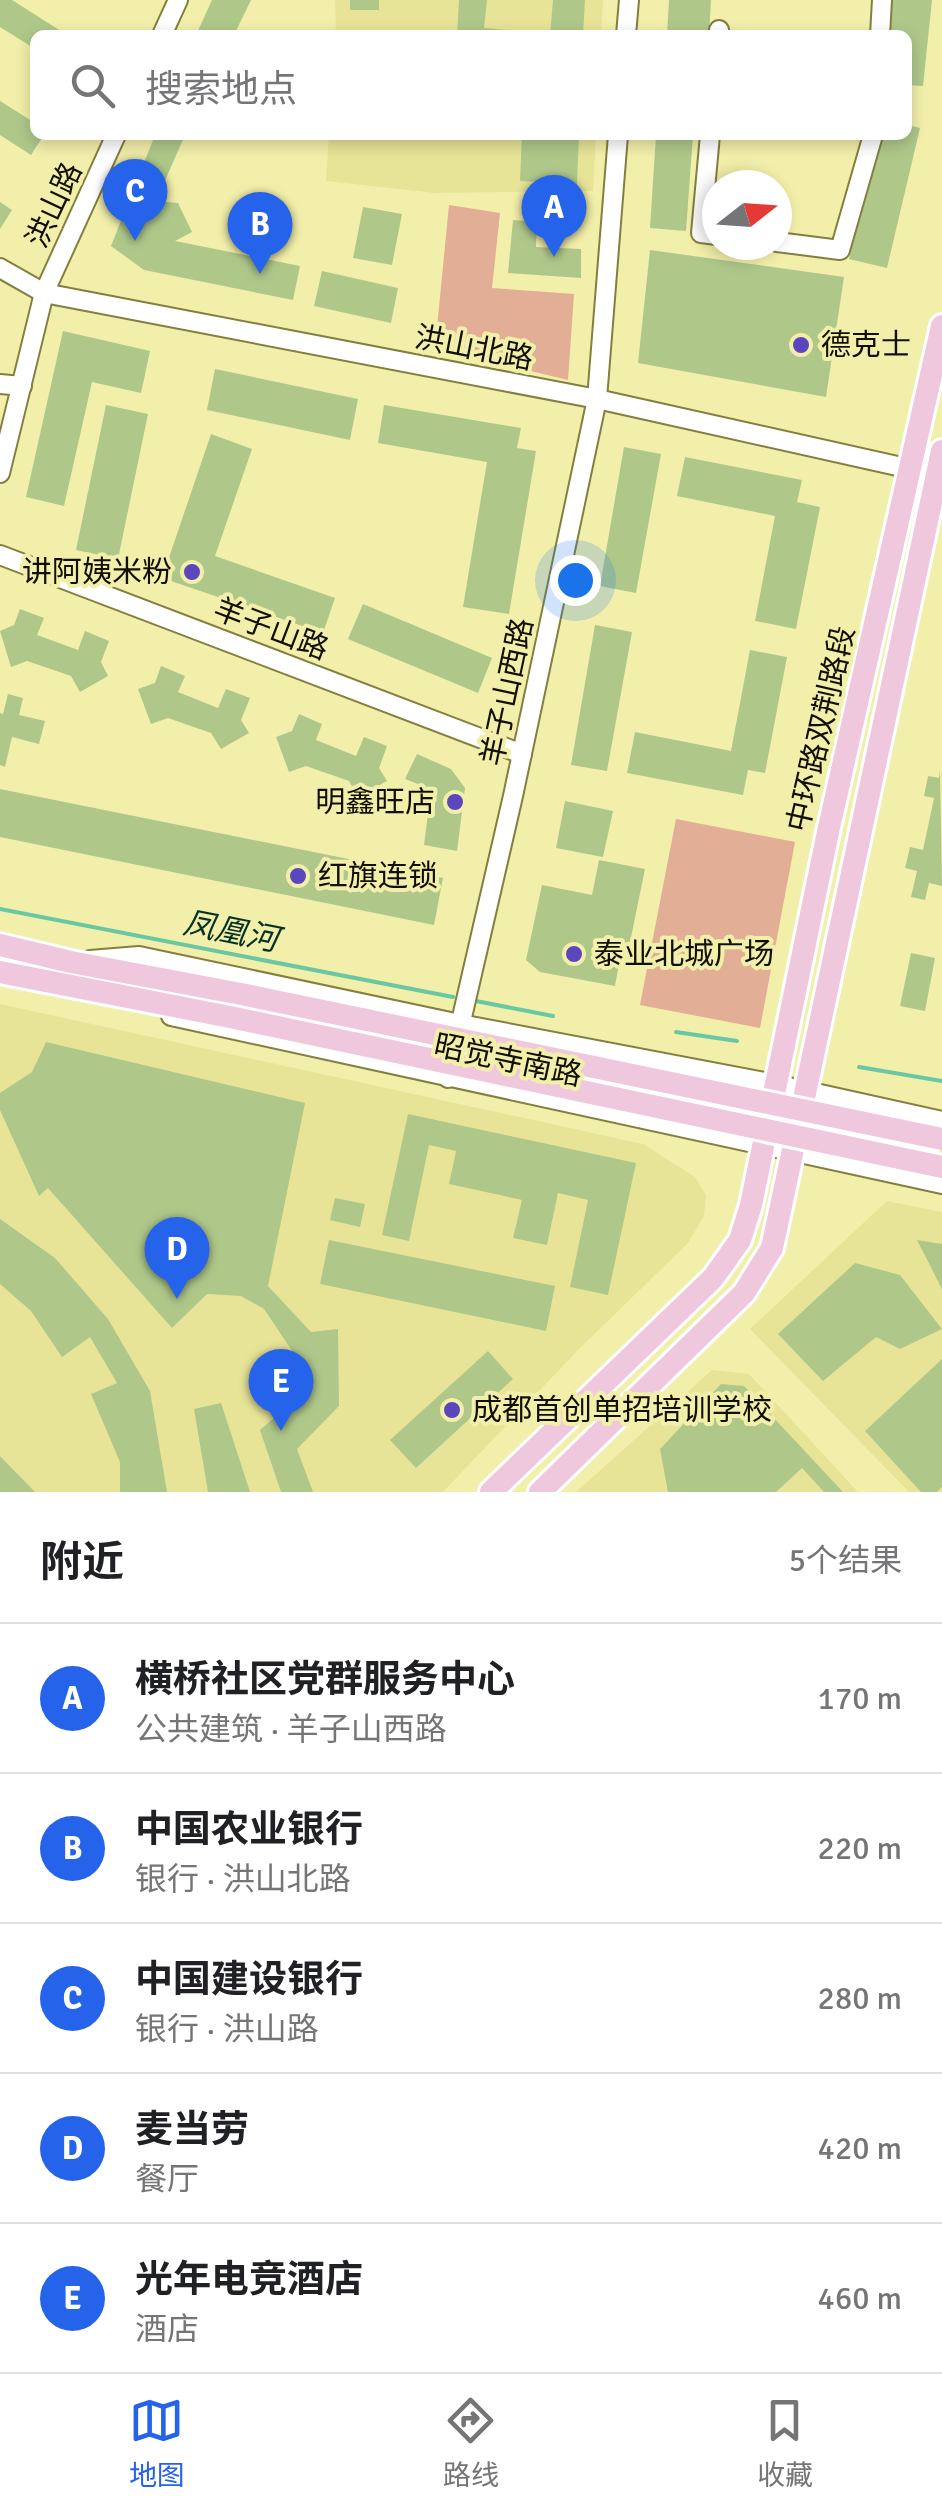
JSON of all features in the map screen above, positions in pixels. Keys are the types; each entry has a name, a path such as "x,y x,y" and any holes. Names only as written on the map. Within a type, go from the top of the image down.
{"main road":[{"name":"中环路双荆路段","path":"491,1492 714,1278 740,1240 764,1146 942,326"},
{"name":"中环路双荆路段","path":"540,1492 744,1293 772,1248 942,451"},
{"name":"昭觉寺南路","path":"0,945 68,974 230,1017 942,1167"},
{"name":"昭觉寺南路","path":"0,972 68,974 240,994 942,1140"}],"street":[{"path":"164,30 178,0"},
{"path":"626,30 629,0"},
{"path":"880,30 882,0"},
{"name":"洪山路","path":"0,473 44,292 114,140"},
{"name":"羊子山西路","path":"448,1078 597,399 618,140"},
{"path":"707,170 710,140"},
{"path":"792,244 840,250 872,140"},
{"name":"洪山北路","path":"0,268 44,292 597,399 939,475"},
{"path":"0,384 22,386"},
{"name":"羊子山路","path":"0,556 522,754"},
{"name":"昭觉寺南路","path":"68,974 139,956 460,1024 776,1084 942,1122"},
{"name":"昭觉寺南路","path":"68,974 126,1006 942,1184"}],"shaded area":[{"path":"335,0 603,0 601,30 336,30"},
{"path":"329,140 596,140 593,191 435,193 326,181"},
{"path":"449,205 500,213 492,288 574,294 568,380 435,348"},
{"path":"676,819 795,842 760,1028 640,1005"},
{"path":"0,1004 643,1144 695,1177 706,1195 704,1216 688,1243 579,1349 443,1492 0,1492"},
{"path":"887,1201 942,1212 942,1492 909,1492 750,1329"},
{"path":"712,1370 749,1374 858,1492 576,1492"}],"building":[{"path":"0,0 12,0 59,30 30,30 30,46 0,27"},
{"path":"212,0 251,0 236,30 198,30"},
{"path":"350,0 379,0 379,10 350,10"},
{"path":"459,0 487,0 484,28 508,30 457,30"},
{"path":"553,0 585,0 583,30 550,30"},
{"path":"669,0 711,0 709,30 667,30"},
{"path":"892,0 932,0 923,86 912,85 912,30 889,30"},
{"path":"0,101 30,120 30,140 41,140 31,155 0,135"},
{"path":"912,126 920,128 887,268 849,259 877,140 912,140"},
{"path":"153,140 183,140 156,201 178,203 192,232 175,241 300,266 293,300 144,270 111,246"},
{"path":"522,140 579,140 577,184 520,181"},
{"path":"656,140 693,140 686,231 650,228"},
{"path":"0,202 12,210 0,229"},
{"path":"363,207 402,214 392,265 353,258"},
{"path":"513,220 537,222 536,247 581,249 581,278 508,273"},
{"path":"650,250 844,277 826,397 638,363"},
{"path":"322,271 398,288 391,323 314,306"},
{"path":"63,331 150,351 141,393 92,382 64,506 26,497"},
{"path":"215,369 358,399 350,440 207,410"},
{"path":"106,405 148,414 118,559 76,550"},
{"path":"384,405 521,428 517,448 536,451 509,614 463,607 487,462 378,443"},
{"path":"211,434 252,449 215,556 335,598 323,633 162,578"},
{"path":"624,447 661,454 636,593 600,586"},
{"path":"685,457 802,480 797,502 820,507 796,629 755,621 775,516 677,496"},
{"path":"363,604 492,658 478,693 348,639"},
{"path":"20,609 44,618 37,635 78,650 85,631 109,641 101,662 108,676 80,692 71,676 27,661 11,667 0,631 14,625"},
{"path":"595,625 632,632 607,771 571,765"},
{"path":"750,650 787,657 765,773 748,770 743,795 627,773 635,732 731,751"},
{"path":"161,666 185,676 178,692 218,708 226,689 250,698 241,720 249,733 221,749 211,733 168,718 151,724 138,689 155,683"},
{"path":"8,694 23,698 19,715 45,721 39,744 12,737 5,767 0,765 0,713 3,714"},
{"path":"299,714 322,724 316,740 356,756 364,737 387,746 379,768 387,781 358,797 349,781 306,766 289,772 276,737 292,731"},
{"path":"417,754 451,769 465,788 457,851 424,845 431,789 405,779"},
{"path":"940,770 942,886 929,883 925,900 911,897 917,871 905,868 910,847 923,850 934,798 924,796 928,776 939,778"},
{"path":"0,789 443,878 434,925 0,837"},
{"path":"565,801 613,811 603,857 556,848"},
{"path":"599,860 645,869 628,952 622,948 615,986 540,972 526,960 542,885 592,895"},
{"path":"911,953 935,958 925,1011 900,1006"},
{"path":"46,1042 305,1103 268,1286 311,1332 338,1329 339,1406 297,1449 313,1492 281,1492 260,1430 301,1395 293,1352 264,1309 241,1296 207,1294 172,1328 48,1188 39,1196 0,1110 0,1093 32,1072"},
{"path":"408,1114 636,1163 608,1295 570,1287 588,1200 558,1193 547,1245 513,1238 522,1200 449,1184 456,1151 429,1145 409,1241 382,1235"},
{"path":"335,1198 365,1204 360,1227 330,1220"},
{"path":"0,1219 55,1258 108,1319 150,1391 167,1492 120,1492 120,1462 91,1394 117,1383 90,1337 62,1357 31,1311 0,1284"},
{"path":"329,1240 555,1286 546,1331 320,1284"},
{"path":"917,1240 942,1244 942,1289"},
{"path":"855,1263 900,1275 942,1329 900,1349 876,1337 823,1381 778,1334"},
{"name":"成都首创单招培训学校","path":"488,1351 513,1379 416,1468 390,1440"},
{"path":"942,1359 942,1487 937,1492 921,1492 865,1431"},
{"path":"721,1384 744,1386 843,1492 824,1492 802,1468 776,1492 668,1492 660,1449"},
{"path":"221,1403 250,1492 208,1492 194,1409"},
{"path":"0,1456 35,1492 0,1492"}],"waterway":[{"name":"凤凰河","path":"0,909 453,997"},
{"name":"凤凰河","path":"476,1001 553,1016"},
{"name":"凤凰河","path":"676,1032 737,1041"},
{"name":"凤凰河","path":"859,1067 942,1081"}],"place":[{"name":"中国建设银行","path":"135,241"},
{"name":"横桥社区党群服务中心","path":"554,257"},
{"name":"中国农业银行","path":"260,274"},
{"name":"德克士","path":"801,345"},
{"name":"讲阿姨米粉","path":"192,572"},
{"name":"明鑫旺店","path":"455,802"},
{"name":"红旗连锁","path":"298,876"},
{"name":"泰业北城广场","path":"574,954"},
{"name":"麦当劳","path":"177,1299"},
{"name":"成都首创单招培训学校","path":"452,1410"},
{"name":"光年电竞酒店","path":"281,1431"}]}
